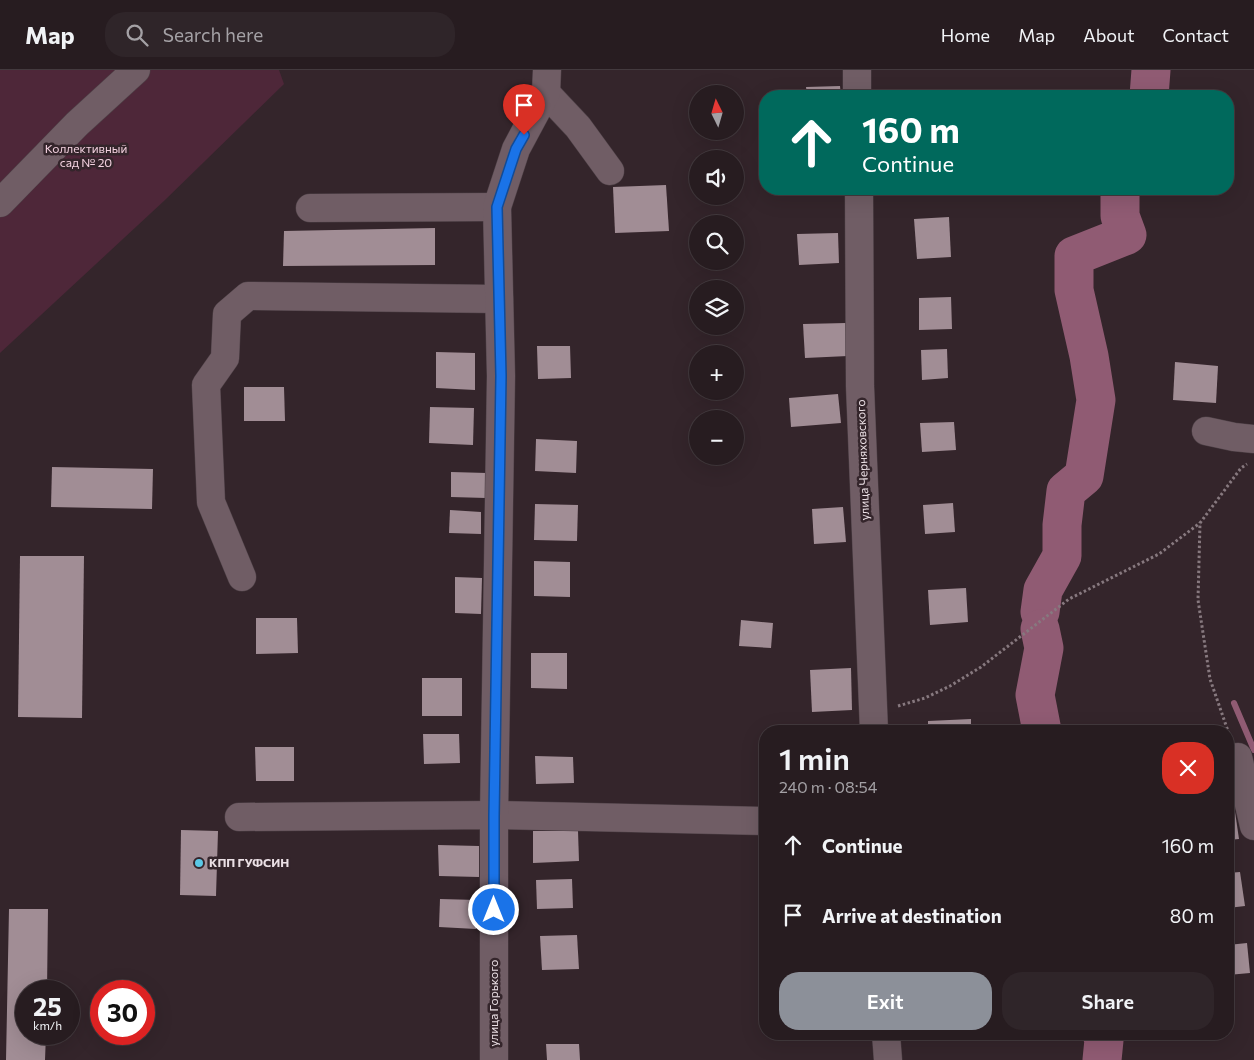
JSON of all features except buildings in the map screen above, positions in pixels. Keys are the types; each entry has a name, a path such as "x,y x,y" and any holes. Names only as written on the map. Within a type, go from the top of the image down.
{"street":[{"path":"0,204 77,124 136,70"},
{"path":"857,70 858,90"},
{"path":"546,81 610,171"},
{"name":"улица Горького","path":"494,1060 494,816 501,376 497,207 516,149 546,81"},
{"name":"улица Черняховского","path":"859,195 860,386 873,721"},
{"path":"310,208 497,207"},
{"path":"242,577 211,502 206,386 225,358 227,314 248,296 499,299"},
{"path":"1206,431 1254,439"},
{"path":"1238,757 1254,826"},
{"path":"240,817 494,816 759,821"},
{"path":"886,1040 888,1060"}],"path":[{"path":"873,721 950,686 981,667 1069,599 1159,554 1200,523 1240,468 1254,460"},
{"path":"1200,523 1198,600 1210,678 1227,725"},
{"path":"1234,746 1238,757"}],"green space":[{"name":"Коллективный сад № 20","path":"0,70 279,70 284,84 165,200 0,353"}],"waterway":[{"path":"1149,90 1151,70"},
{"path":"1040,612 1043,590 1062,556 1062,525 1066,491 1084,476 1096,400 1089,356 1074,290 1074,256 1127,235 1120,216 1120,195"},
{"path":"1040,629 1044,648 1035,695 1041,725"},
{"path":"1234,703 1254,750"},
{"path":"1102,1060 1104,1040"}],"place":[{"name":"КПП ГУФСИН","path":"199,863"}],"route":[{"path":"494,910 501,376 497,207 516,149 524,135"}]}
